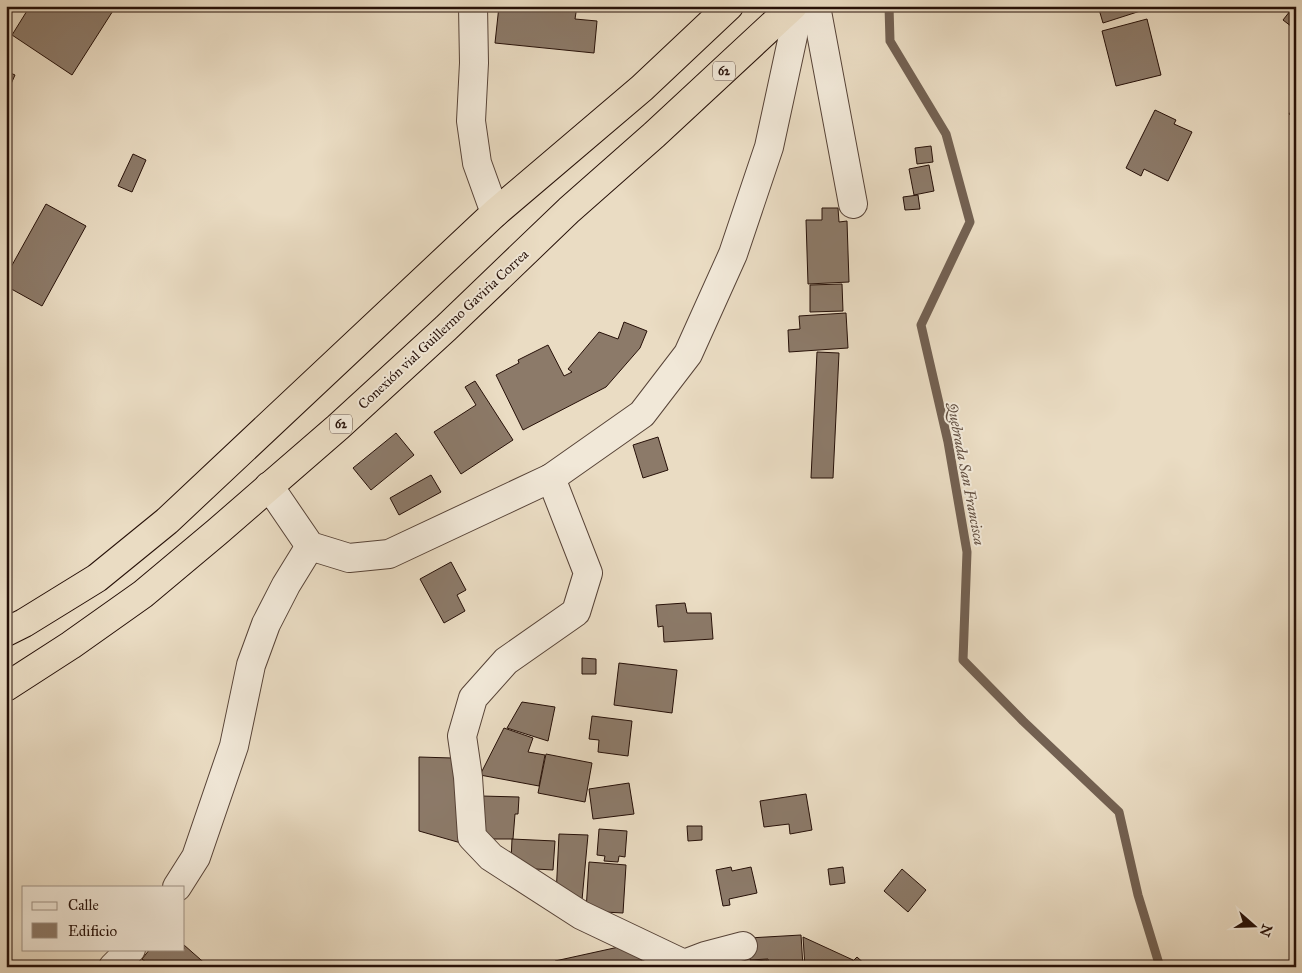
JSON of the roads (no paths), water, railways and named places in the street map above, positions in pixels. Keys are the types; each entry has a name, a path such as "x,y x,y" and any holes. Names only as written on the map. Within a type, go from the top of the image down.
{"highway":[{"path":"6,632 97,578 167,521 495,213 642,88 728,6"},
{"name":"Conexión vial Guillermo Gaviria Correa","path":"6,687 71,645 142,594 217,532 338,427 570,210 794,6"}],"street":[{"path":"473,6 474,63 471,121 476,163 495,213"},
{"path":"269,486 310,546 349,558 389,554 551,478 642,414 688,354 733,254 769,147 793,36 794,6"},
{"path":"816,6 852,204"},
{"path":"551,478 588,573 576,612 506,661 473,698 462,736 468,778 472,837 491,857 581,915 684,964 705,956 743,946"},
{"path":"178,886 196,857 234,746 251,665 266,624 286,585 310,546"},
{"path":"113,967 130,950"}],"waterway":[{"name":"Quebrada San Francisca","path":"889,6 890,41 946,134 970,222 921,325 948,442 967,552 963,660 1023,721 1119,812 1138,895 1160,967"}]}
